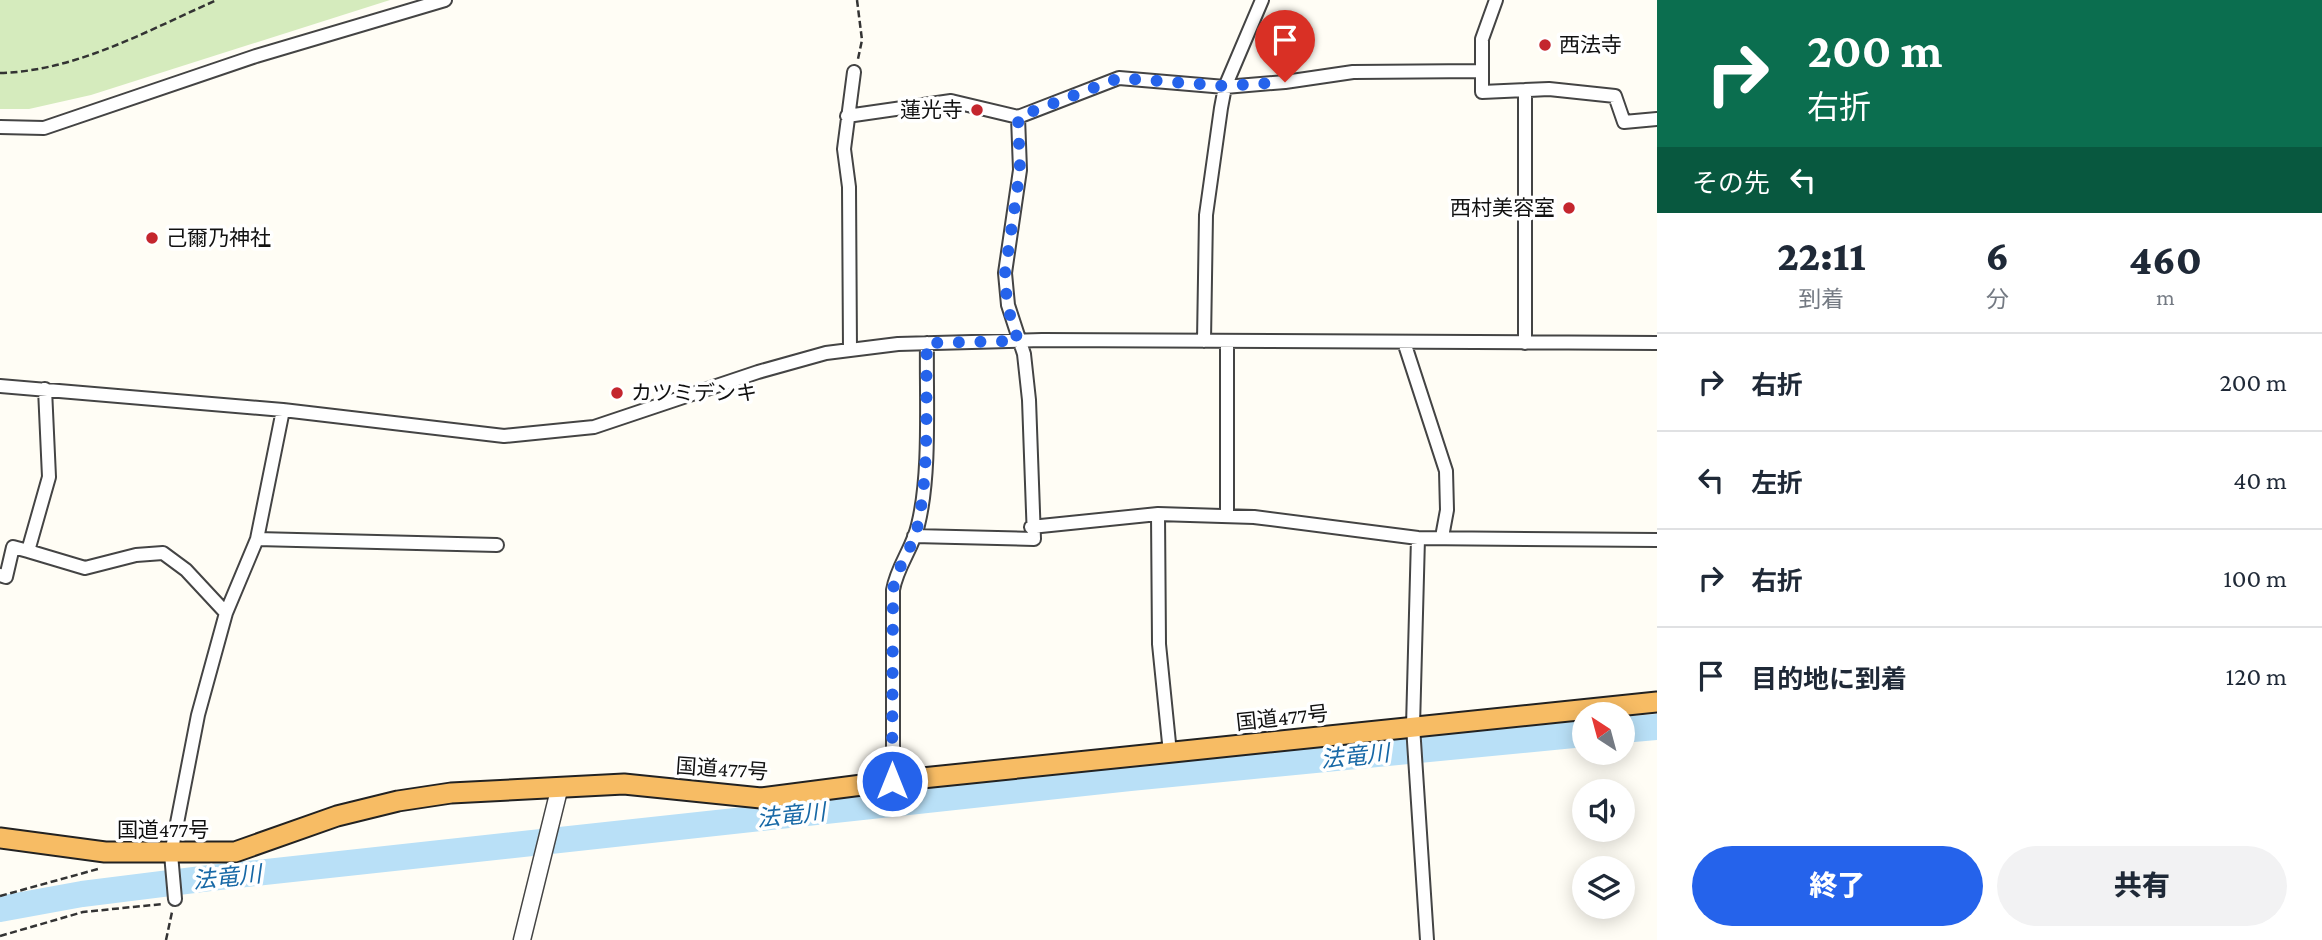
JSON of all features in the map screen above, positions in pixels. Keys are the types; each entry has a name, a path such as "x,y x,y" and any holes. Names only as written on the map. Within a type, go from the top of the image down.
{"highway":[{"name":"国道477号","path":"0,838 171,858 235,852 337,816 398,801 451,793 624,784 761,798 892,781 1657,702"}],"street":[{"path":"0,127 44,128 256,55 445,0"},
{"path":"1204,341 1206,215 1225,86 1262,0"},
{"path":"1496,0 1482,39 1482,92 1549,89 1615,96 1624,122 1657,119"},
{"path":"847,116 951,101 1018,117 1119,78 1225,86 1285,82 1353,72 1481,71"},
{"path":"850,349 849,187 844,149 854,72"},
{"path":"1525,90 1525,343"},
{"path":"914,536 1034,539 1031,527 1029,400 1024,354 1007,305 1005,273 1020,170 1018,117"},
{"path":"0,386 284,410 503,436 594,427 758,372 850,349 927,343 1018,341 1657,343"},
{"path":"1227,341 1227,516"},
{"path":"1405,342 1446,471 1447,510 1442,537"},
{"path":"892,781 893,590 896,573 914,536 923,494 927,343"},
{"path":"28,551 49,477 45,389"},
{"path":"175,898 171,858 198,715 226,613 257,539 284,410"},
{"path":"1031,527 1158,514 1312,523 1348,531 1418,538 1657,540"},
{"path":"1158,514 1159,644 1170,753"},
{"path":"1418,538 1413,726 1427,940"},
{"path":"257,539 497,545"},
{"path":"0,575 6,577 13,547 85,568 136,555 163,553 186,570 226,613"},
{"path":"522,940 560,786"}],"path":[{"path":"0,73 19,72 78,60 217,0"},
{"path":"854,72 862,40 858,0"},
{"path":"0,896 108,867 123,853"},
{"path":"0,936 83,912 174,903 166,940"}],"green space":[{"path":"0,0 390,0 91,95 29,109 0,109"}],"waterway":[{"name":"法竜川","path":"1635,729 1657,727"},
{"name":"法竜川","path":"0,909 82,894 210,878 1130,778 1572,735"}],"place":[{"name":"西法寺","path":"1545,45"},
{"name":"蓮光寺","path":"977,110"},
{"name":"西村美容室","path":"1569,208"},
{"name":"己爾乃神社","path":"152,238"},
{"name":"カツミデンキ","path":"617,393"}],"route":[{"path":"892,781 893,590 896,573 918,527 923,494 927,343 1018,341 1007,305 1005,273 1020,170 1018,117 1119,78 1225,86 1285,82"}]}
